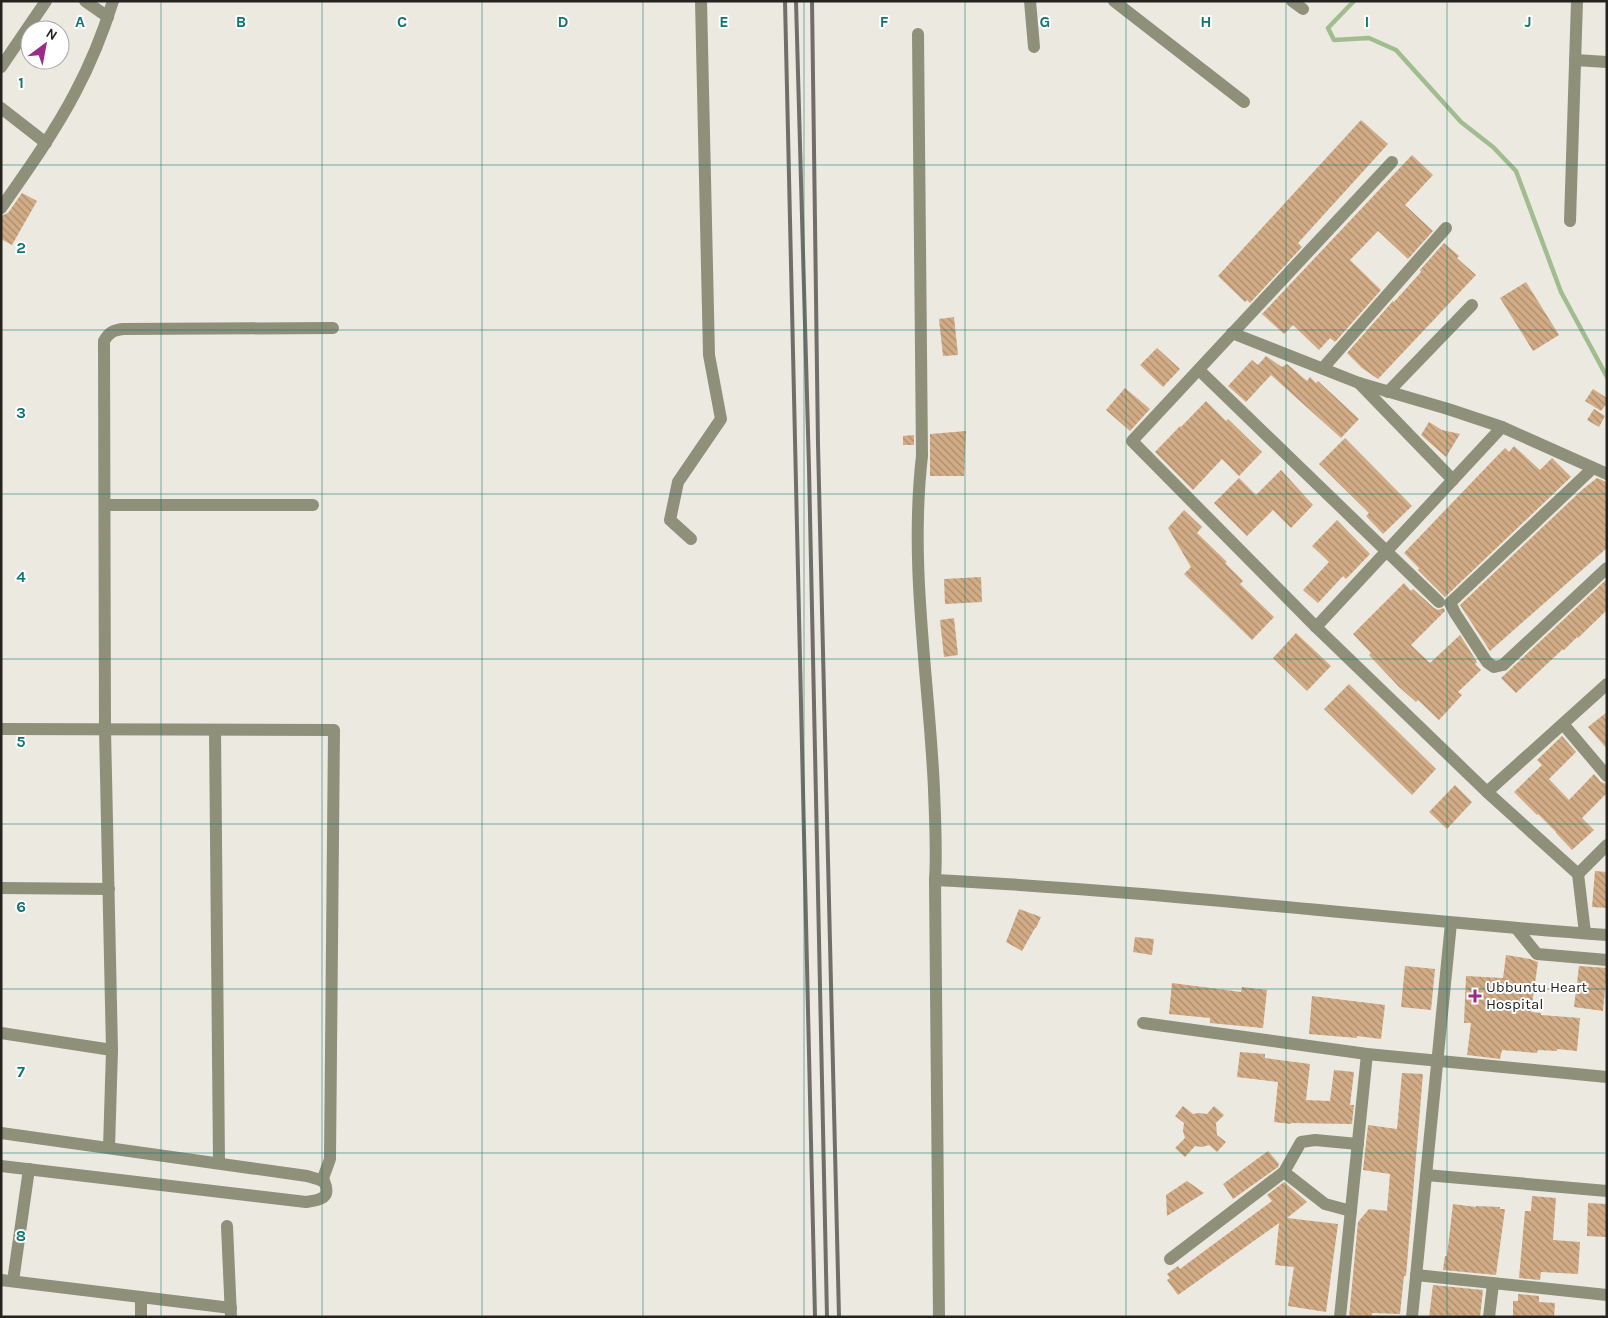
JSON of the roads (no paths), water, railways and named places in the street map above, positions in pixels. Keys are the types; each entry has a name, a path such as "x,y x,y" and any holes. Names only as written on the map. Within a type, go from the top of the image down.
{"street":[{"path":"1,67 46,1"},
{"path":"85,1 108,17"},
{"path":"1,208 46,143 76,93 99,44 113,1"},
{"path":"691,540 670,520 678,482 720,419 709,356 701,1"},
{"path":"1030,1 1034,48"},
{"path":"1114,1 1244,102"},
{"path":"1292,1 1303,9"},
{"path":"1570,221 1577,1"},
{"path":"918,34 922,456 918,512 918,596 932,738 936,852 934,880 938,1317"},
{"path":"1575,60 1607,62"},
{"path":"1,108 46,143"},
{"path":"1392,162 1132,441 1316,627 1487,792 1578,874 1585,933"},
{"path":"1322,368 1446,228"},
{"path":"1388,392 1472,306"},
{"path":"109,1148 112,1050 105,730 104,340 114,330 123,329 333,328"},
{"path":"1232,333 1358,383 1502,427 1607,474"},
{"path":"1199,370 1438,602"},
{"path":"1358,383 1453,480"},
{"path":"1316,627 1502,427"},
{"path":"1593,468 1450,603 1487,662 1494,667 1503,665 1607,568"},
{"path":"105,505 313,505"},
{"path":"1487,792 1607,684"},
{"path":"1562,724 1607,776"},
{"path":"1,729 334,730 330,1159 322,1181"},
{"path":"215,730 219,1163"},
{"path":"1578,874 1607,845"},
{"path":"934,880 1025,884 1451,923 1607,935"},
{"path":"1,888 109,889"},
{"path":"1412,1317 1451,923"},
{"path":"1516,928 1538,954 1607,960"},
{"path":"1143,1023 1368,1054 1607,1077"},
{"path":"1,1033 112,1050"},
{"path":"1340,1317 1368,1054"},
{"path":"1,1133 307,1176 322,1181 327,1188 326,1194 320,1200 306,1202 1,1166"},
{"path":"1170,1259 1284,1172 1301,1142 1315,1140 1358,1144"},
{"path":"29,1169 7,1280 141,1297 231,1312 227,1226"},
{"path":"1284,1172 1325,1204 1351,1211"},
{"path":"1426,1175 1607,1192"},
{"path":"1416,1275 1607,1295"},
{"path":"1489,1317 1493,1284"},
{"path":"140,1317 141,1297"}],"waterway":[{"path":"1354,1 1328,28 1334,40 1369,38 1396,50 1461,122 1493,147 1516,171 1561,292 1607,377"}],"railway":[{"path":"785,1 815,1317"},
{"path":"796,1 809,468 827,1317"},
{"path":"812,1 818,444 839,1317"}],"place":[{"name":"Ubbuntu Heart Hospital","path":"1475,996"}]}
